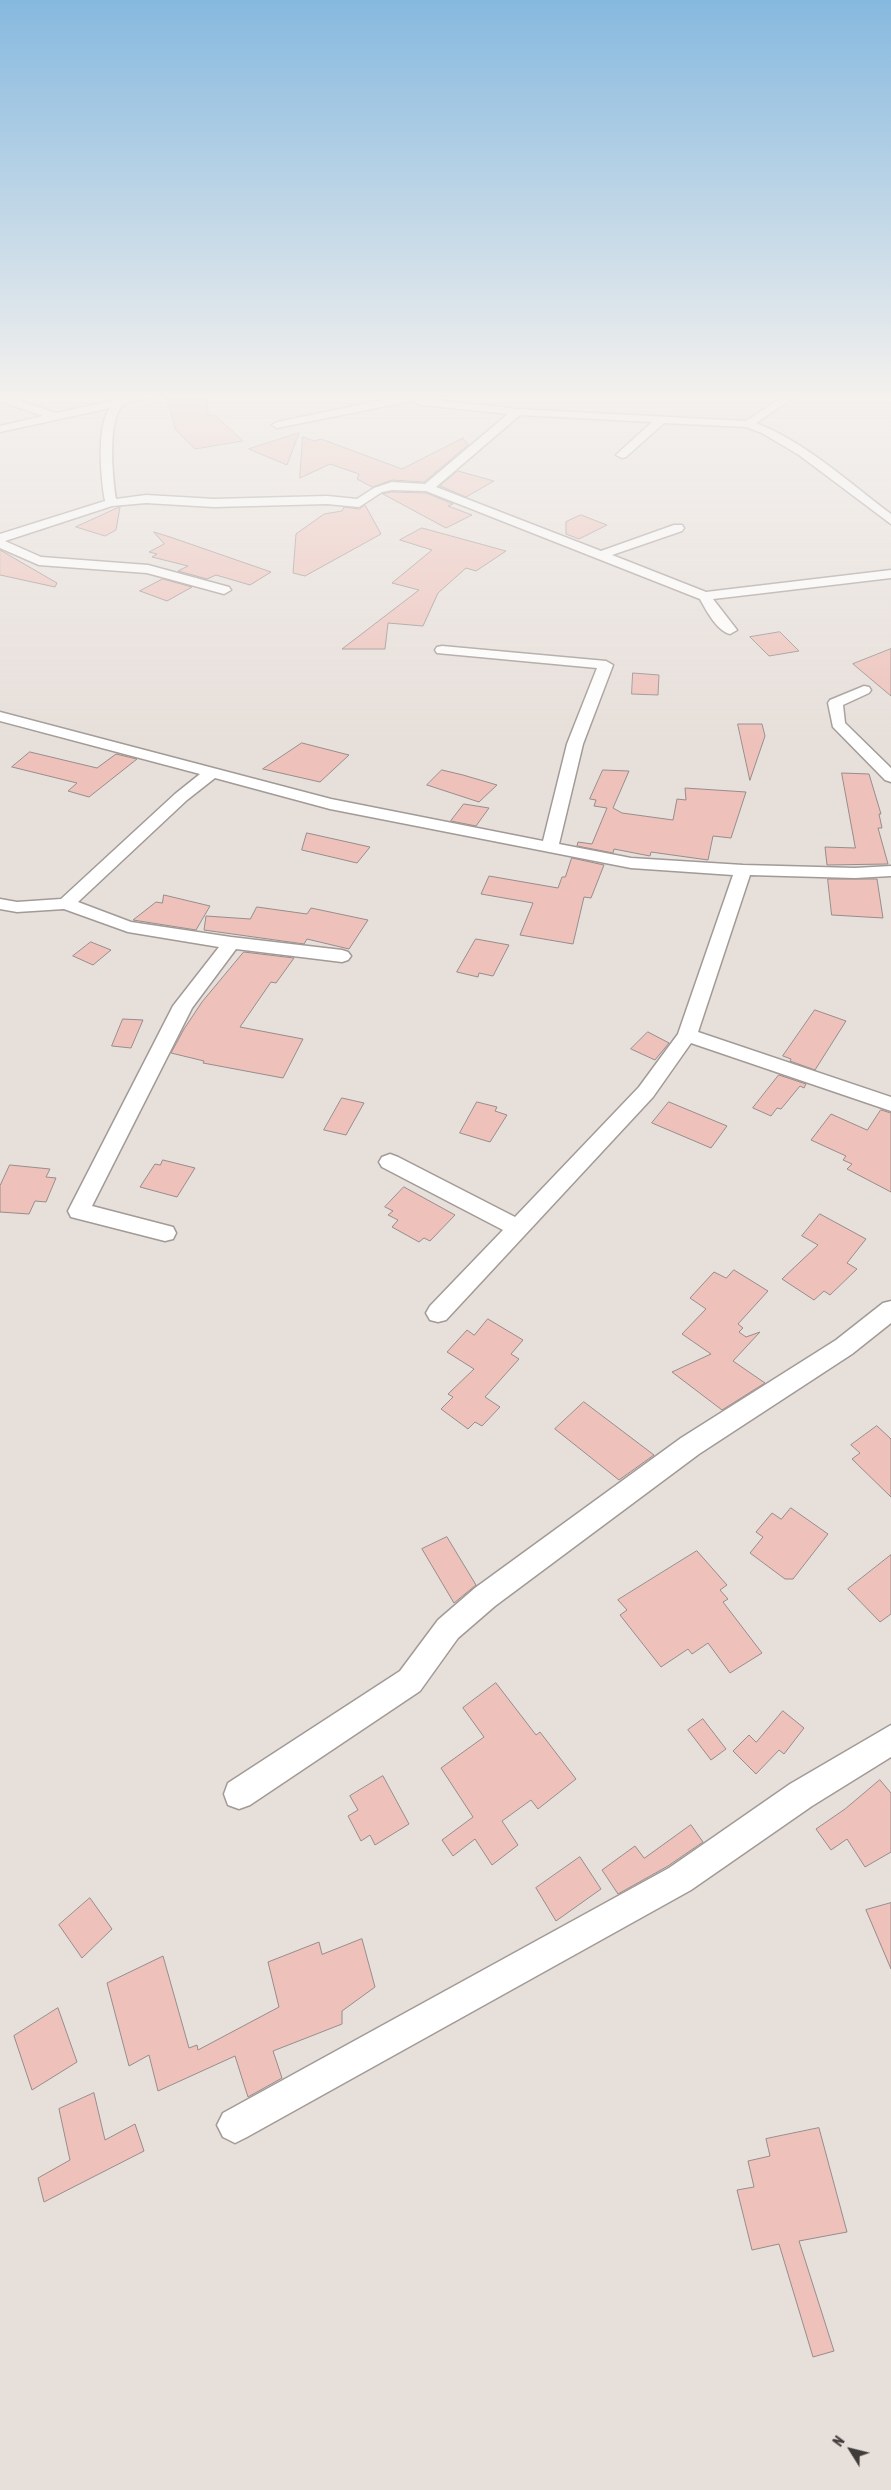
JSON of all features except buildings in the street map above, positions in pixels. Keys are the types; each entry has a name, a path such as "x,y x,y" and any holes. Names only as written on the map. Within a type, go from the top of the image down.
{"street":[{"path":"0,538 82,512"},
{"path":"489,512 705,596 891,574"},
{"path":"880,512 891,520"},
{"path":"600,556 678,528"},
{"path":"0,544 39,561 148,570 224,590"},
{"path":"705,596 714,612 730,630"},
{"path":"442,650 606,665 575,744 550,846"},
{"path":"864,690 835,703 838,724 891,777"},
{"path":"0,716 330,804 631,863 743,870 855,873 891,871"},
{"path":"66,904 181,797 213,772"},
{"path":"438,1313 646,1092 687,1035 743,870"},
{"path":"0,914 8,905 66,904 128,927 231,943 342,956"},
{"path":"165,1233 79,1211 183,1006 231,943"},
{"path":"687,1035 891,1104"},
{"path":"390,1162 518,1228"},
{"path":"239,1794 410,1681 448,1630 485,1597 690,1446 844,1347 891,1310"},
{"path":"235,2126 680,1879 801,1795 891,1740"}]}
